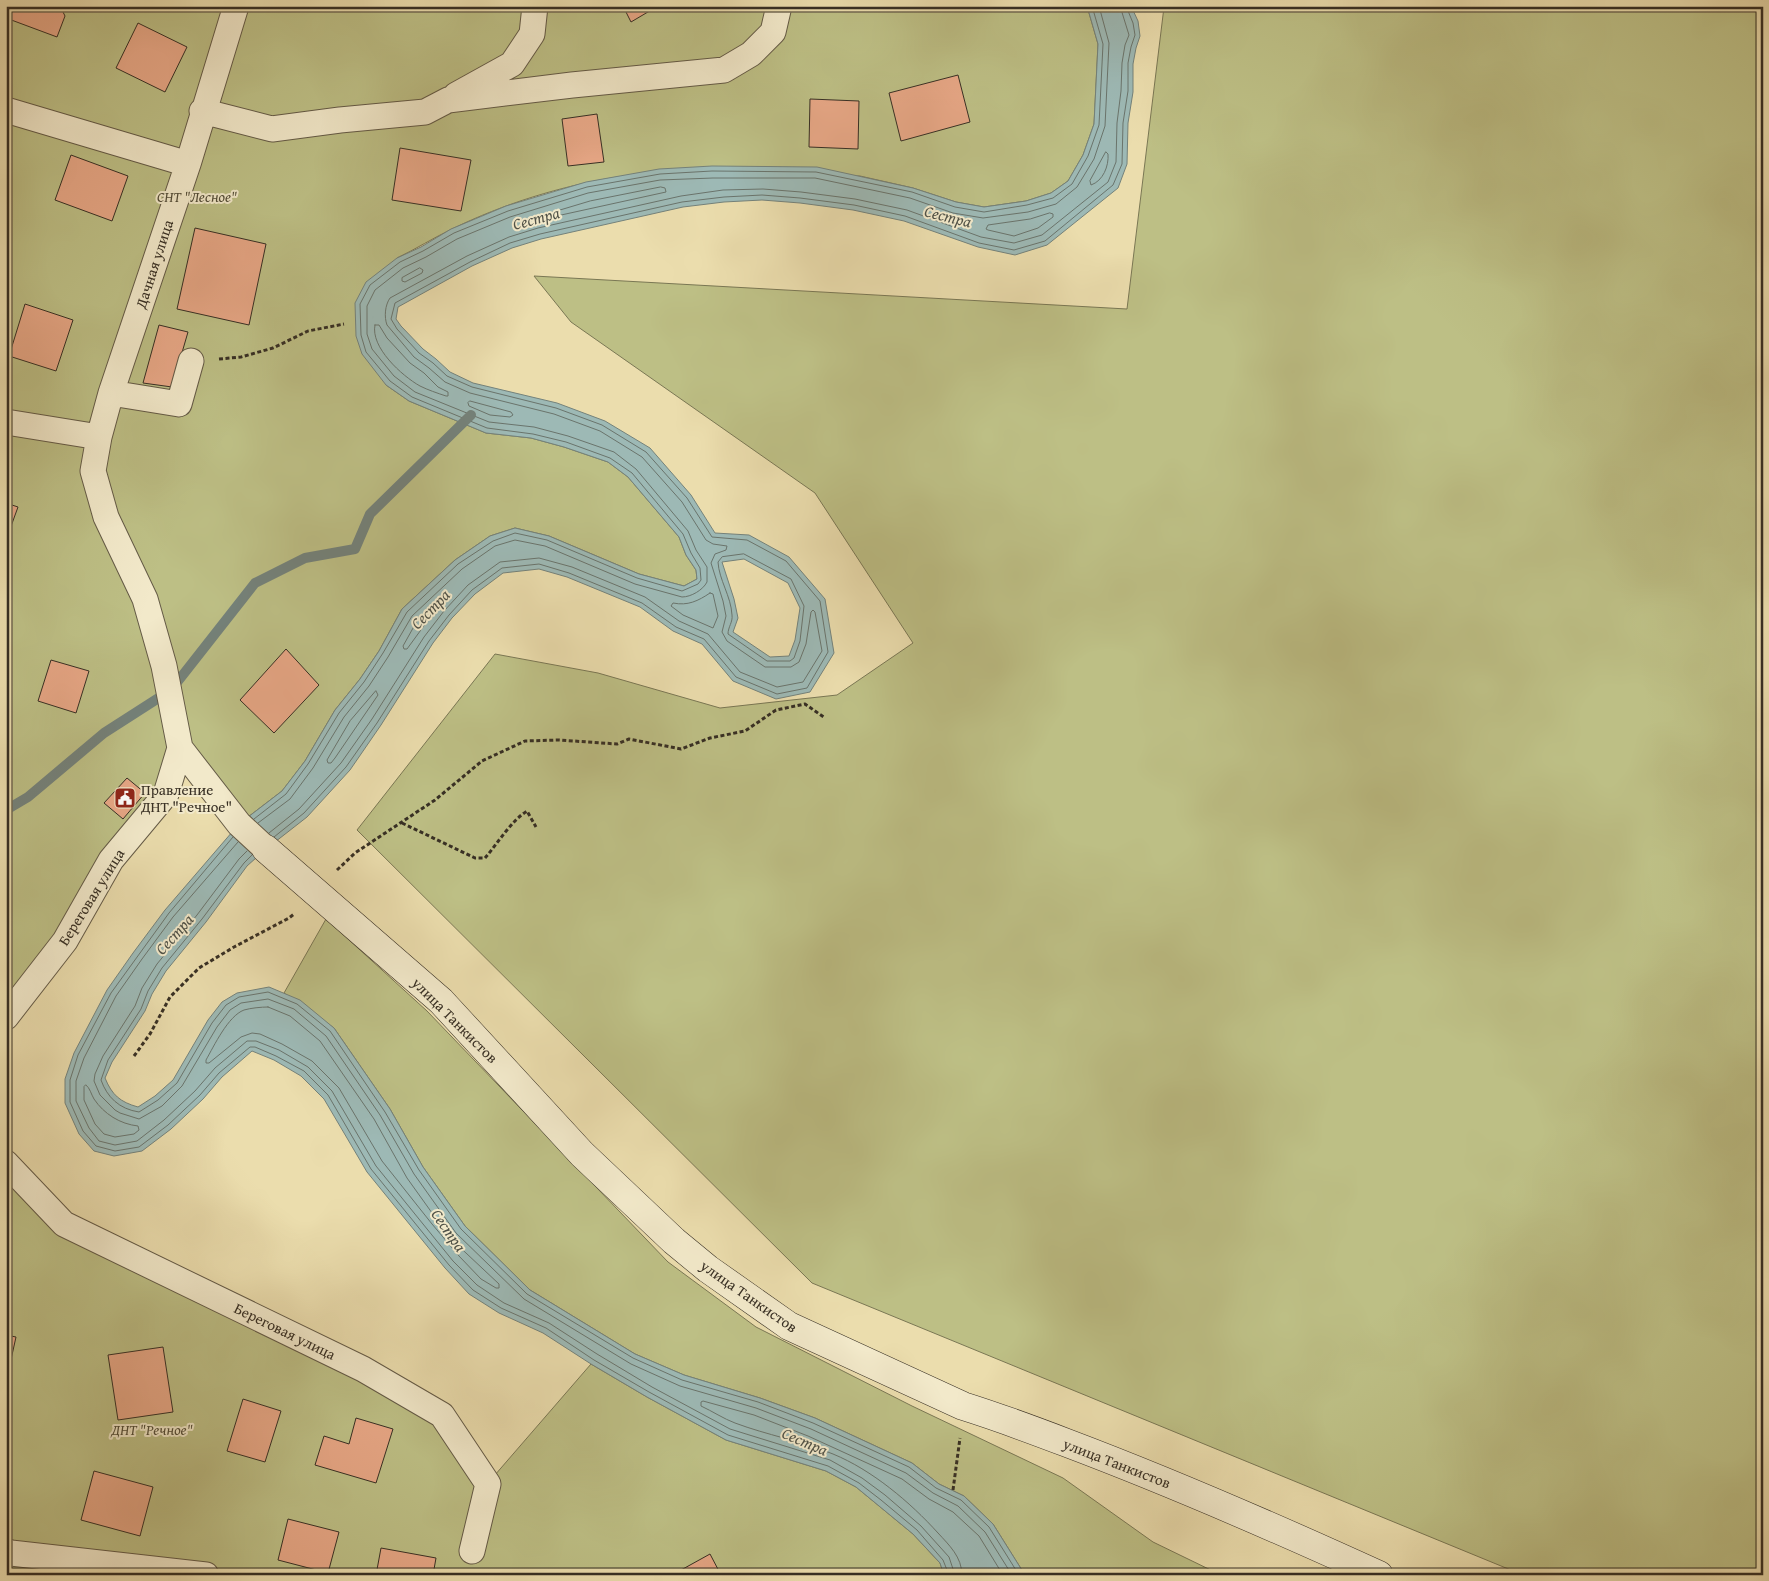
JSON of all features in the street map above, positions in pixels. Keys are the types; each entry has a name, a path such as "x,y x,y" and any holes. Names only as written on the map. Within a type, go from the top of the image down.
{"street":[{"name":"Дачная улица","path":"180,748 164,666 146,599 106,517 93,471 99,437 111,393 188,164 202,112 236,6"},
{"path":"202,112 272,129 425,112 512,64 532,34 535,6"},
{"path":"448,100 572,85 724,70 751,54 773,32 779,6"},
{"path":"6,110 188,164"},
{"path":"111,393 179,404 191,361"},
{"path":"6,422 99,437"},
{"path":"180,748 239,824 266,848"},
{"name":"Береговая улица","path":"6,1016 65,941 111,860 166,794 180,748"},
{"name":"улица Танкистов","path":"266,848 441,1001 582,1154 674,1241 708,1269 789,1326 963,1406 987,1413 1126,1465 1254,1518 1379,1575"},
{"name":"Береговая улица","path":"6,1163 64,1224 363,1369 442,1415 488,1484 472,1551"},
{"path":"6,1551 11,1554 206,1575"}],"path":[{"path":"241,356 273,348 308,331 344,324"},
{"path":"134,1056 150,1034 170,997 199,968 289,918 355,853 435,800 482,761 525,742 559,740 617,744 629,739 681,749 710,738 745,731 776,710 805,704 825,718"},
{"path":"401,822 475,858 485,858 517,818 528,811 536,827"},
{"path":"953,1490 960,1436"}],"green space":[{"name":"СНТ \"Лесное\"","path":"6,6 1087,6 1098,44 1094,124 1083,155 1068,181 1051,193 1026,201 984,207 956,202 913,188 860,176 617,177 575,185 512,204 471,220 397,258 386,385 409,401 486,433 531,438 608,462 628,477 679,537 686,555 696,570 697,579 684,586 639,574 549,536 515,528 490,536 455,560 402,609 379,651 360,679 335,710 305,761 282,791 248,817 179,739 166,794 6,1016"},
{"path":"1763,6 1763,1575 1523,1575 812,1283 357,830 495,654 598,673 720,708 837,695 913,643 815,493 571,322 534,276 1127,309 1164,7"},
{"path":"326,919 427,1011 668,1262 756,1327 912,1406 1063,1478 1153,1542 1221,1575 1025,1575 993,1524 964,1496 939,1484 912,1463 815,1418 760,1398 684,1375 635,1354 530,1290 465,1226 423,1167 390,1109 334,1028 284,993"},
{"name":"ДНТ \"Речное\"","path":"6,1163 64,1224 442,1415 488,1483 591,1364 726,1440 826,1471 856,1487 913,1534 940,1563 944,1575 6,1575"}],"water":[{"name":"Сестра","path":"1087,6 1131,6 1138,21 1140,36 1133,64 1133,92 1128,123 1127,164 1118,188 1047,245 1015,255 978,247 904,221 853,210 762,200 724,202 683,207 541,239 512,248 472,266 398,307 396,319 401,326 423,349 450,372 473,383 557,403 605,421 650,448 691,495 715,533 749,535 789,557 825,599 834,653 810,692 776,699 733,681 702,644 673,631 640,607 567,577 539,569 503,573 475,594 452,618 433,643 350,770 307,817 247,866 206,922 166,971 152,994 145,1011 112,1062 105,1078 117,1097 126,1103 138,1107 155,1096 173,1080 208,1020 222,1002 237,993 269,987 300,1000 334,1028 390,1109 423,1167 465,1226 530,1290 635,1354 684,1375 760,1398 815,1418 912,1463 939,1484 964,1496 993,1524 1025,1575 944,1575 940,1563 913,1534 856,1487 826,1471 726,1440 647,1397 543,1333 499,1313 469,1294 445,1268 367,1172 324,1099 301,1076 274,1060 252,1051 222,1077 203,1099 171,1129 142,1151 114,1156 94,1151 79,1134 65,1103 65,1079 74,1053 107,990 165,910 239,824 282,791 305,761 335,710 360,679 379,651 402,609 455,560 490,536 515,528 549,536 639,574 684,586 697,579 696,570 686,555 679,537 628,477 608,462 531,438 486,433 409,401 386,385 362,354 356,336 355,303 366,282 397,258 421,247 451,229 506,206 586,182 659,169 712,166 817,167 913,188 956,202 984,207 1026,201 1051,193 1068,181 1083,155 1094,124 1098,44","holes":["744,559 788,583 800,608 795,640 789,656 770,657 733,632 738,618 722,562"]}],"building":[{"path":"6,6 60,6 65,16 57,37 6,18"},
{"path":"623,6 658,6 631,22"},
{"path":"138,23 187,47 165,92 116,68"},
{"path":"958,75 970,122 901,141 889,93"},
{"path":"810,99 859,101 858,149 809,147"},
{"path":"597,114 604,162 568,166 562,119"},
{"path":"400,148 471,160 461,211 392,200"},
{"path":"71,155 128,176 112,221 55,200"},
{"path":"195,228 266,244 249,325 177,309"},
{"path":"25,304 73,320 56,371 9,356"},
{"path":"159,325 188,332 172,387 143,383"},
{"path":"6,503 18,507 6,540"},
{"path":"286,649 319,685 274,733 240,700"},
{"path":"51,660 89,671 76,713 38,701"},
{"name":"Правление ДНТ \"Речное\"","path":"127,778 145,793 123,819 104,803"},
{"path":"6,1335 16,1337 6,1382"},
{"path":"163,1347 173,1412 118,1420 108,1355"},
{"path":"243,1399 281,1411 265,1462 227,1451"},
{"path":"356,1418 393,1429 376,1483 315,1465 324,1436 349,1444"},
{"path":"94,1471 153,1487 140,1536 81,1520"},
{"path":"288,1519 339,1532 328,1573 278,1560"},
{"path":"381,1548 436,1558 433,1575 376,1575"},
{"path":"710,1554 721,1575 672,1575"}],"waterway":[{"path":"6,810 28,797 104,733 171,690 255,583 305,558 355,549 370,514 471,415"}],"place":[{"name":"Правление ДНТ \"Речное\"","path":"125,798"}]}
